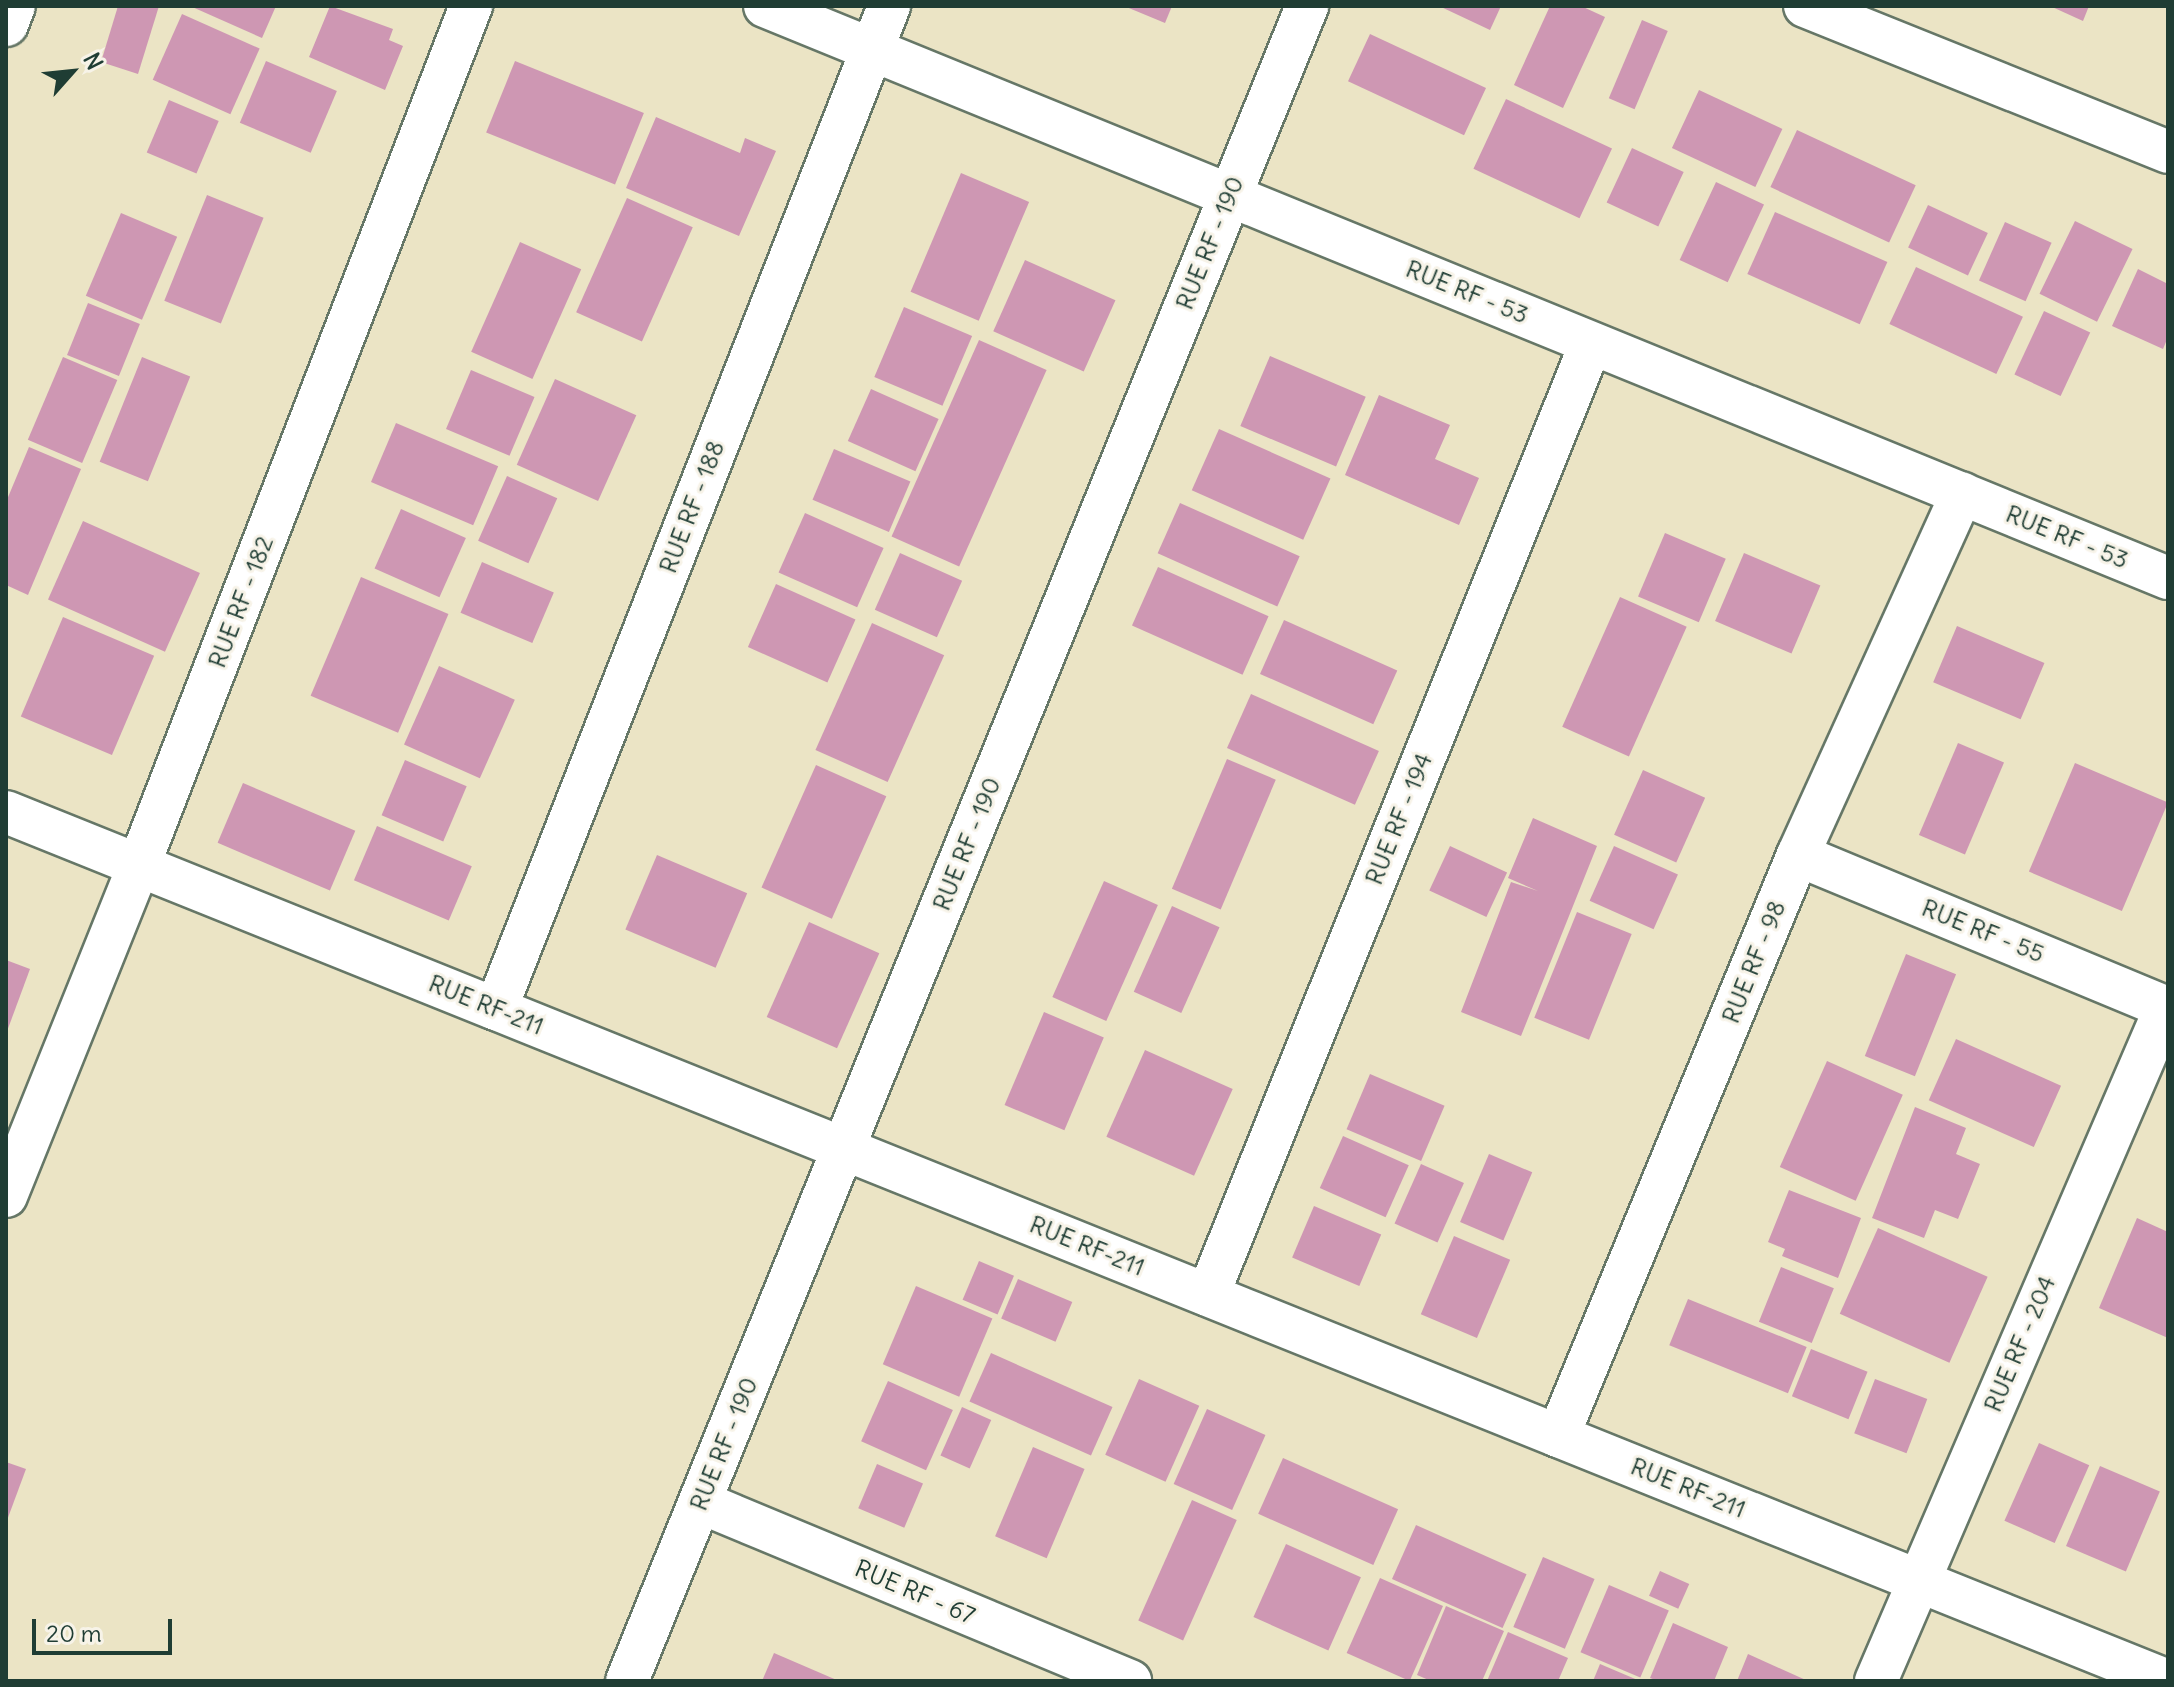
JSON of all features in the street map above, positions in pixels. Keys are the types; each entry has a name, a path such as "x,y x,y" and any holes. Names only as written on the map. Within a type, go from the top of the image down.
{"main road":[{"path":"6,24 13,6"}],"street":[{"name":"RUE RF - 182","path":"6,1196 139,865 471,6"},
{"name":"RUE RF - 53","path":"765,6 2168,578"},
{"name":"RUE RF - 188","path":"496,1009 889,6"},
{"name":"RUE RF - 190","path":"627,1681 1307,6"},
{"path":"1805,6 2168,152"},
{"name":"RUE RF - 194","path":"1208,1295 1591,343"},
{"name":"RUE RF - 98","path":"1558,1436 1798,855 1962,494"},
{"name":"RUE RF-211","path":"6,812 2168,1681"},
{"name":"RUE RF - 55","path":"1798,855 2167,1007"},
{"name":"RUE RF - 204","path":"1876,1681 2167,1007"},
{"name":"RUE RF - 67","path":"700,1502 1054,1666 1130,1681"}],"building":[{"path":"118,6 159,6 138,74 101,62"},
{"path":"190,6 276,6 262,38"},
{"path":"330,6 393,29 389,40 403,46 385,90 309,57"},
{"path":"1124,6 1172,6 1165,23"},
{"path":"1439,6 1501,6 1490,30"},
{"path":"1550,6 1581,6 1605,17 1563,108 1514,85"},
{"path":"2050,6 2089,6 2083,21"},
{"path":"182,14 260,49 230,114 153,80"},
{"path":"1642,20 1668,31 1635,109 1609,98"},
{"path":"1370,34 1486,88 1464,135 1348,81"},
{"path":"266,61 337,91 311,153 240,123"},
{"path":"515,61 644,113 615,184 486,132"},
{"path":"1699,90 1782,129 1755,187 1672,148"},
{"path":"1506,99 1612,148 1579,218 1473,169"},
{"path":"169,100 219,121 196,174 147,152"},
{"path":"656,117 740,153 745,138 776,151 739,236 626,188"},
{"path":"1797,130 1916,185 1889,242 1770,187"},
{"path":"1632,148 1684,172 1658,226 1607,202"},
{"path":"961,173 1029,202 979,321 911,292"},
{"path":"1716,182 1764,204 1728,282 1680,260"},
{"path":"207,195 264,218 221,324 164,301"},
{"path":"627,198 693,227 642,341 576,312"},
{"path":"1928,205 1988,233 1968,275 1908,248"},
{"path":"1775,212 1887,262 1860,324 1747,274"},
{"path":"121,213 177,237 142,320 86,296"},
{"path":"2075,221 2133,249 2097,322 2039,294"},
{"path":"2005,222 2052,243 2026,301 1979,280"},
{"path":"520,242 581,269 532,379 471,352"},
{"path":"1025,260 1115,300 1084,372 993,331"},
{"path":"1916,267 2023,317 1996,374 1889,324"},
{"path":"2138,269 2168,284 2168,337 2163,349 2112,326"},
{"path":"88,303 140,324 119,376 67,355"},
{"path":"904,307 972,336 942,406 874,377"},
{"path":"2044,311 2090,333 2061,396 2014,374"},
{"path":"979,340 1047,370 959,567 892,536"},
{"path":"1270,356 1366,397 1336,467 1240,426"},
{"path":"63,357 117,380 82,463 28,440"},
{"path":"142,357 190,376 148,481 100,462"},
{"path":"471,370 535,397 510,456 446,429"},
{"path":"555,379 636,415 598,501 517,465"},
{"path":"871,389 939,419 915,471 848,441"},
{"path":"1379,395 1450,425 1435,459 1479,478 1459,525 1345,475"},
{"path":"396,423 498,466 473,525 371,482"},
{"path":"1219,429 1330,479 1303,540 1192,490"},
{"path":"29,447 81,469 28,595 6,585 6,502"},
{"path":"834,449 910,481 889,532 813,500"},
{"path":"507,476 557,498 528,563 478,541"},
{"path":"1180,503 1300,556 1277,607 1158,553"},
{"path":"401,509 466,538 439,597 375,568"},
{"path":"805,513 884,548 857,607 779,572"},
{"path":"83,521 200,573 165,652 48,600"},
{"path":"1665,533 1726,559 1699,622 1638,597"},
{"path":"900,553 962,581 937,637 875,610"},
{"path":"1744,553 1820,585 1791,654 1715,621"},
{"path":"482,562 554,592 532,643 461,613"},
{"path":"1158,567 1269,616 1243,675 1132,625"},
{"path":"361,577 448,614 398,733 311,696"},
{"path":"776,584 855,619 827,682 748,647"},
{"path":"1620,597 1687,627 1629,756 1562,727"},
{"path":"63,617 154,656 112,755 21,716"},
{"path":"1284,620 1397,670 1373,724 1260,674"},
{"path":"872,623 944,655 888,782 815,750"},
{"path":"1957,626 2044,663 2021,719 1933,682"},
{"path":"439,666 515,700 480,778 404,745"},
{"path":"1251,694 1379,751 1355,805 1227,748"},
{"path":"1958,743 2004,763 1965,855 1919,835"},
{"path":"1227,759 1276,780 1221,909 1172,889"},
{"path":"405,760 467,786 443,841 382,815"},
{"path":"2075,763 2168,802 2122,911 2029,872"},
{"path":"816,765 886,796 832,919 761,887"},
{"path":"1643,770 1705,798 1676,863 1614,835"},
{"path":"243,783 355,831 330,891 218,843"},
{"path":"1533,818 1597,846 1521,1036 1461,1012 1511,882 1538,891 1508,878"},
{"path":"377,826 472,866 449,921 354,880"},
{"path":"1450,846 1507,873 1486,917 1429,890"},
{"path":"1614,846 1678,874 1654,929 1590,901"},
{"path":"657,855 747,893 716,968 625,930"},
{"path":"1104,881 1158,905 1106,1021 1052,997"},
{"path":"1172,906 1220,927 1181,1013 1134,992"},
{"path":"1577,912 1632,934 1589,1040 1534,1018"},
{"path":"809,922 879,953 837,1048 767,1017"},
{"path":"1906,954 1956,974 1915,1076 1865,1056"},
{"path":"6,960 30,969 6,1034"},
{"path":"1044,1012 1104,1037 1064,1130 1005,1105"},
{"path":"1956,1039 2061,1086 2034,1147 1929,1100"},
{"path":"1145,1050 1233,1089 1194,1176 1106,1137"},
{"path":"1827,1061 1903,1095 1856,1201 1780,1167"},
{"path":"1370,1074 1445,1106 1421,1161 1347,1129"},
{"path":"1915,1107 1966,1128 1956,1154 1980,1164 1958,1219 1935,1210 1924,1238 1872,1218"},
{"path":"1343,1136 1409,1165 1386,1217 1320,1188"},
{"path":"1489,1154 1532,1172 1503,1240 1460,1222"},
{"path":"1421,1164 1464,1183 1437,1242 1395,1223"},
{"path":"1789,1190 1861,1218 1838,1278 1782,1256 1785,1249 1768,1242"},
{"path":"1314,1206 1381,1235 1359,1286 1292,1258"},
{"path":"2137,1218 2168,1232 2168,1338 2099,1308"},
{"path":"1878,1228 1988,1277 1949,1363 1840,1314"},
{"path":"1454,1236 1510,1260 1477,1338 1421,1314"},
{"path":"979,1261 1014,1276 998,1315 963,1300"},
{"path":"1781,1267 1834,1288 1812,1343 1759,1322"},
{"path":"1018,1279 1072,1302 1056,1342 1001,1319"},
{"path":"916,1286 992,1318 959,1397 883,1364"},
{"path":"1688,1299 1807,1347 1788,1393 1669,1345"},
{"path":"1811,1349 1868,1372 1848,1419 1792,1396"},
{"path":"991,1353 1113,1407 1091,1456 969,1401"},
{"path":"1139,1379 1199,1406 1166,1482 1105,1455"},
{"path":"1875,1379 1927,1399 1906,1453 1854,1433"},
{"path":"888,1381 953,1410 926,1470 861,1441"},
{"path":"962,1407 991,1420 970,1468 940,1455"},
{"path":"1207,1409 1265,1435 1232,1510 1174,1484"},
{"path":"2039,1443 2089,1465 2055,1543 2004,1521"},
{"path":"1033,1447 1085,1469 1047,1558 995,1536"},
{"path":"1283,1458 1398,1509 1373,1565 1258,1514"},
{"path":"6,1462 26,1469 6,1523"},
{"path":"877,1464 923,1484 904,1528 858,1508"},
{"path":"2100,1466 2160,1491 2126,1571 2066,1546"},
{"path":"1192,1500 1237,1520 1183,1641 1138,1621"},
{"path":"1416,1525 1527,1574 1503,1628 1392,1579"},
{"path":"1286,1544 1361,1577 1328,1650 1253,1617"},
{"path":"1543,1557 1595,1579 1565,1649 1513,1627"},
{"path":"1660,1571 1689,1584 1678,1609 1649,1596"},
{"path":"1380,1578 1443,1606 1410,1681 1347,1653"},
{"path":"1609,1585 1669,1610 1640,1678 1580,1652"},
{"path":"1446,1606 1504,1631 1482,1681 1431,1681 1417,1675"},
{"path":"1673,1623 1728,1647 1714,1681 1658,1681 1650,1678"},
{"path":"1508,1632 1568,1658 1558,1681 1487,1681"},
{"path":"774,1653 839,1681 762,1681"},
{"path":"1748,1654 1808,1681 1737,1681"},
{"path":"1600,1664 1640,1681 1593,1681"}]}
